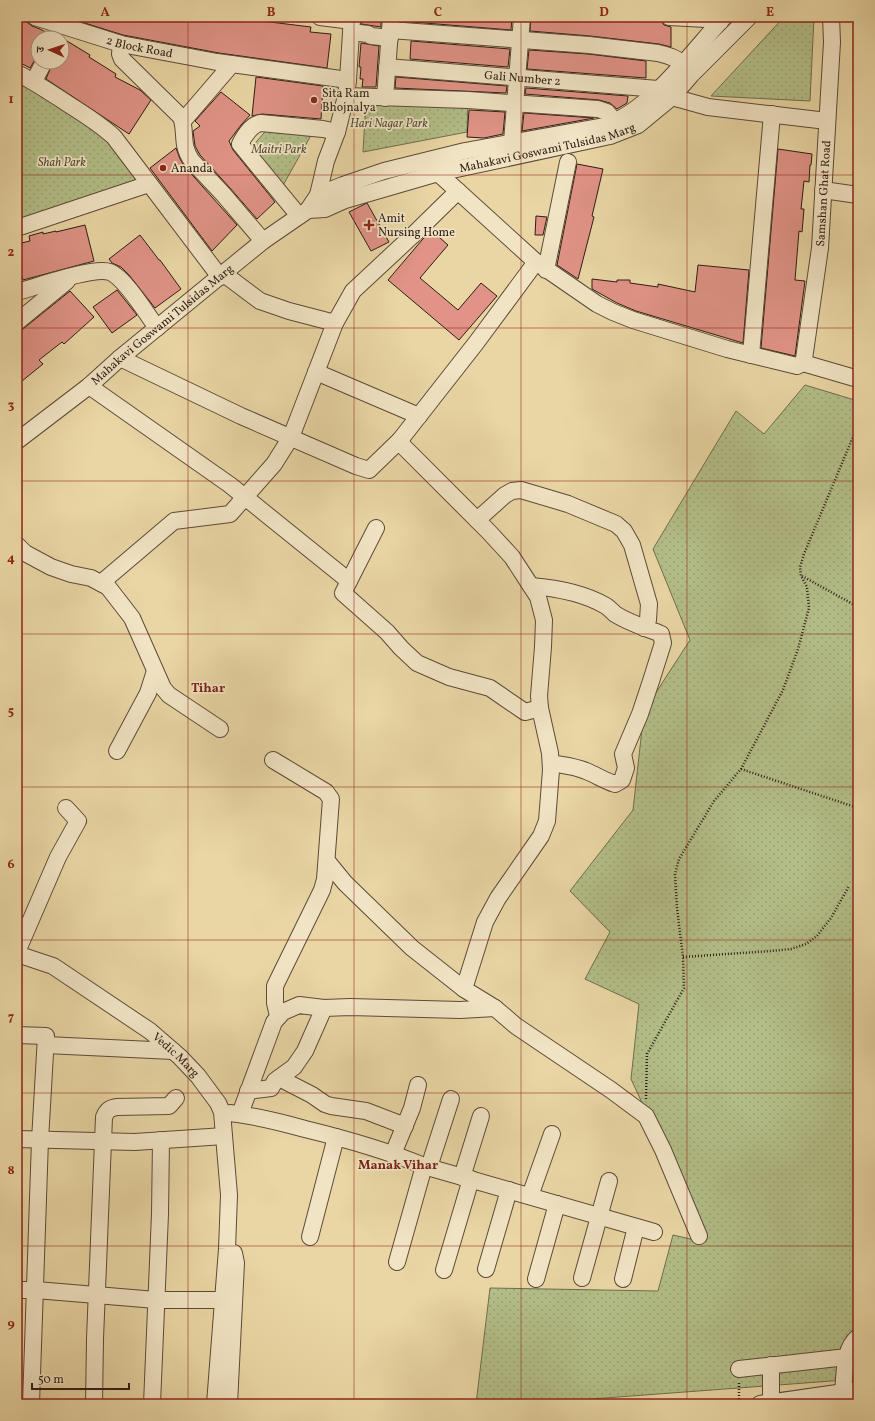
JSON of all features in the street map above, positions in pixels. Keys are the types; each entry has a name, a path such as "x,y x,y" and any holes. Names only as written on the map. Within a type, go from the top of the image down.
{"street":[{"path":"320,17 352,23 371,36 390,28 588,45 668,55 682,64"},
{"path":"512,142 522,17"},
{"path":"669,17 722,20"},
{"name":"Mahakavi Goswami Tulsidas Marg","path":"17,441 88,386 263,241 304,213 318,195 384,171 465,151 604,126 615,122 665,93 691,75 749,17"},
{"name":"Samshan Ghat Road","path":"800,364 805,353 820,248 832,42 831,17"},
{"name":"2 Block Road","path":"44,18 59,30"},
{"name":"Mahakavi Goswami Tulsidas Marg","path":"304,213 325,209 346,200 438,173 610,136 638,125 665,93 682,64 722,20"},
{"path":"318,195 326,161 337,132 347,88 352,23"},
{"path":"385,98 390,28"},
{"name":"2 Block Road","path":"70,34 232,64 347,88 385,98 468,100 598,109 606,112 615,122"},
{"path":"121,44 120,54 122,59 178,112 183,121 184,143 188,155 224,194 263,241"},
{"path":"183,121 232,64"},
{"name":"Gali Number 2","path":"387,67 665,93 708,107 828,121"},
{"path":"34,82 40,70"},
{"path":"17,73 34,82 106,129 114,137 149,184 222,275 260,301 289,311 334,323"},
{"path":"751,355 772,114"},
{"path":"304,213 240,144 257,123 323,129 337,132"},
{"path":"120,358 241,416 356,466 369,470 400,440 476,343 541,266 568,162"},
{"path":"438,173 541,266 586,297 613,312 633,320 727,349 800,364 858,379"},
{"path":"17,228 149,184"},
{"path":"823,190 858,195"},
{"path":"101,583 174,521 230,514 274,464 291,438 334,323 353,291 458,191"},
{"path":"17,292 72,276 101,270 111,272 120,279 144,308 157,328"},
{"path":"17,322 72,276"},
{"path":"316,372 419,416"},
{"path":"88,386 220,477 349,581"},
{"path":"400,440 404,447 478,520 512,557 538,596 544,620 543,654 539,696 551,763 551,783 547,808 547,821 541,836 498,898 485,922 464,989"},
{"path":"478,520 505,495 512,491 521,490 568,504 616,524 624,531 632,545 649,604 648,620 644,628"},
{"path":"376,528 343,593 387,632 401,648 418,663 449,677 490,688 525,712 540,708"},
{"path":"20,553 51,567 71,574 91,578 113,592 132,618 162,688 220,729"},
{"path":"531,586 549,587 582,595 606,606 616,614 644,628 661,634 663,643 642,707 623,754 626,768 622,780 615,784 586,771 566,765 551,763"},
{"path":"117,751 148,693 155,670"},
{"path":"273,760 326,792 330,796 331,802 325,879 322,890 275,986 275,1003 278,1016"},
{"path":"17,953 58,857 78,821 66,808"},
{"path":"327,861 345,883 412,948 464,989 495,1008 516,1026 611,1090 646,1116 663,1150 699,1236"},
{"name":"Vedic Marg","path":"17,953 53,966 150,1031 198,1076 218,1103 222,1112 229,1195 215,1404"},
{"path":"240,1114 274,1022 283,1012 299,1005 324,1008 350,1007 460,1010 495,1008"},
{"path":"248,1091 270,1088 275,1081 294,1067 305,1051 324,1008"},
{"path":"17,1035 46,1036 40,1140 31,1404"},
{"path":"46,1045 173,1051"},
{"path":"279,1078 312,1095 325,1104 366,1111 405,1126"},
{"path":"394,1154 412,1108 418,1085"},
{"path":"94,1404 104,1117 108,1110 117,1107 169,1106 176,1098"},
{"path":"397,1262 426,1167 451,1099"},
{"path":"222,1112 260,1117 336,1136 394,1154 426,1167 654,1232"},
{"path":"444,1270 481,1116"},
{"path":"530,1196 552,1134"},
{"path":"17,1139 135,1142 224,1136"},
{"path":"310,1237 336,1136"},
{"path":"152,1404 161,1140"},
{"path":"582,1278 609,1181"},
{"path":"486,1269 509,1190"},
{"path":"536,1279 557,1204"},
{"path":"623,1279 636,1227"},
{"name":"Vedic Marg","path":"227,1228 236,1263 229,1404"},
{"path":"17,1290 36,1290 156,1300 223,1300"},
{"path":"857,1404 853,1391 847,1357 853,1341 858,1337"},
{"path":"739,1370 847,1357"},
{"path":"771,1365 767,1403 810,1400 853,1391"}],"path":[{"path":"646,1116 647,1054 684,988 683,957 677,908 675,874 679,859 714,801 740,769 783,690 798,650 809,608 807,587 801,576 800,567 804,554 858,426"},
{"path":"801,576 858,607"},
{"path":"740,769 858,808"},
{"path":"683,957 771,952 791,949 806,944 817,936 831,918 849,886"},
{"path":"739,1370 739,1404"}],"green space":[{"path":"784,17 814,17 810,101 711,96"},
{"name":"Shah Park","path":"17,80 26,83 109,141 142,185 17,224"},
{"name":"Hari Nagar Park","path":"366,99 468,100 467,132 363,152"},
{"name":"Maitri Park","path":"270,126 314,130 281,189 251,148"},
{"path":"805,385 858,401 858,1379 525,1404 476,1404 490,1288 658,1291 673,1235 695,1240 691,1209 631,1079 639,1004 585,979 610,932 570,891 633,810 644,711 690,640 653,549 736,411 764,434"}],"building":[{"path":"17,17 20,17 32,26 42,30 30,30 30,68 17,61"},
{"path":"75,17 219,17 239,20 255,19 311,27 310,32 331,34 327,68 219,53 123,35 75,20"},
{"path":"361,17 381,17 381,27 361,24"},
{"path":"400,17 512,17 511,30 400,21"},
{"path":"531,17 634,17 660,19 664,25 671,27 671,47 659,44 590,36 530,31"},
{"path":"411,41 510,49 508,67 410,59"},
{"path":"70,43 116,74 115,77 140,90 151,100 129,134 46,79 50,70 70,70"},
{"path":"361,43 379,46 376,87 362,87 363,79 360,79 361,67 359,67"},
{"path":"529,50 588,54 646,61 646,78 527,69"},
{"path":"256,77 323,86 321,119 262,114 252,116"},
{"path":"396,77 507,86 506,93 395,88"},
{"path":"526,88 628,96 627,103 617,109 610,103 599,100 525,94"},
{"path":"221,92 250,115 229,141 233,150 275,202 257,219 200,155 195,146 193,131 200,126 195,121"},
{"path":"469,110 505,112 503,134 484,138 467,137"},
{"path":"524,113 594,118 522,131"},
{"path":"176,148 185,167 237,225 212,251 150,168"},
{"path":"778,149 812,154 809,182 804,181 801,209 804,209 802,232 799,231 795,280 805,281 795,356 761,348"},
{"path":"577,164 603,169 592,216 594,217 578,279 557,265"},
{"path":"367,203 389,242 371,251 349,212"},
{"path":"536,216 547,217 543,235 535,235"},
{"path":"85,225 94,261 23,280 17,260 17,244 30,241 29,236 43,232 43,234 56,232"},
{"path":"431,230 448,245 420,278 458,310 481,283 497,296 459,340 388,280"},
{"path":"140,235 181,289 155,308 129,275 121,267 112,263 109,259"},
{"path":"698,265 749,270 743,343 636,311 617,303 592,289 592,279 617,282 617,280 630,280 630,283 658,287 658,284 695,292"},
{"path":"117,290 137,315 112,333 93,307"},
{"path":"70,291 94,317 64,344 62,342 39,360 43,364 22,381 17,375 17,331 23,329"}],"place":[{"name":"Sita Ram Bhojnalya","path":"314,100"},
{"name":"Ananda","path":"163,168"},
{"name":"Amit Nursing Home","path":"369,225"}],"district":[{"name":"Tihar","path":"208,687"},
{"name":"Manak Vihar","path":"398,1164"}]}
